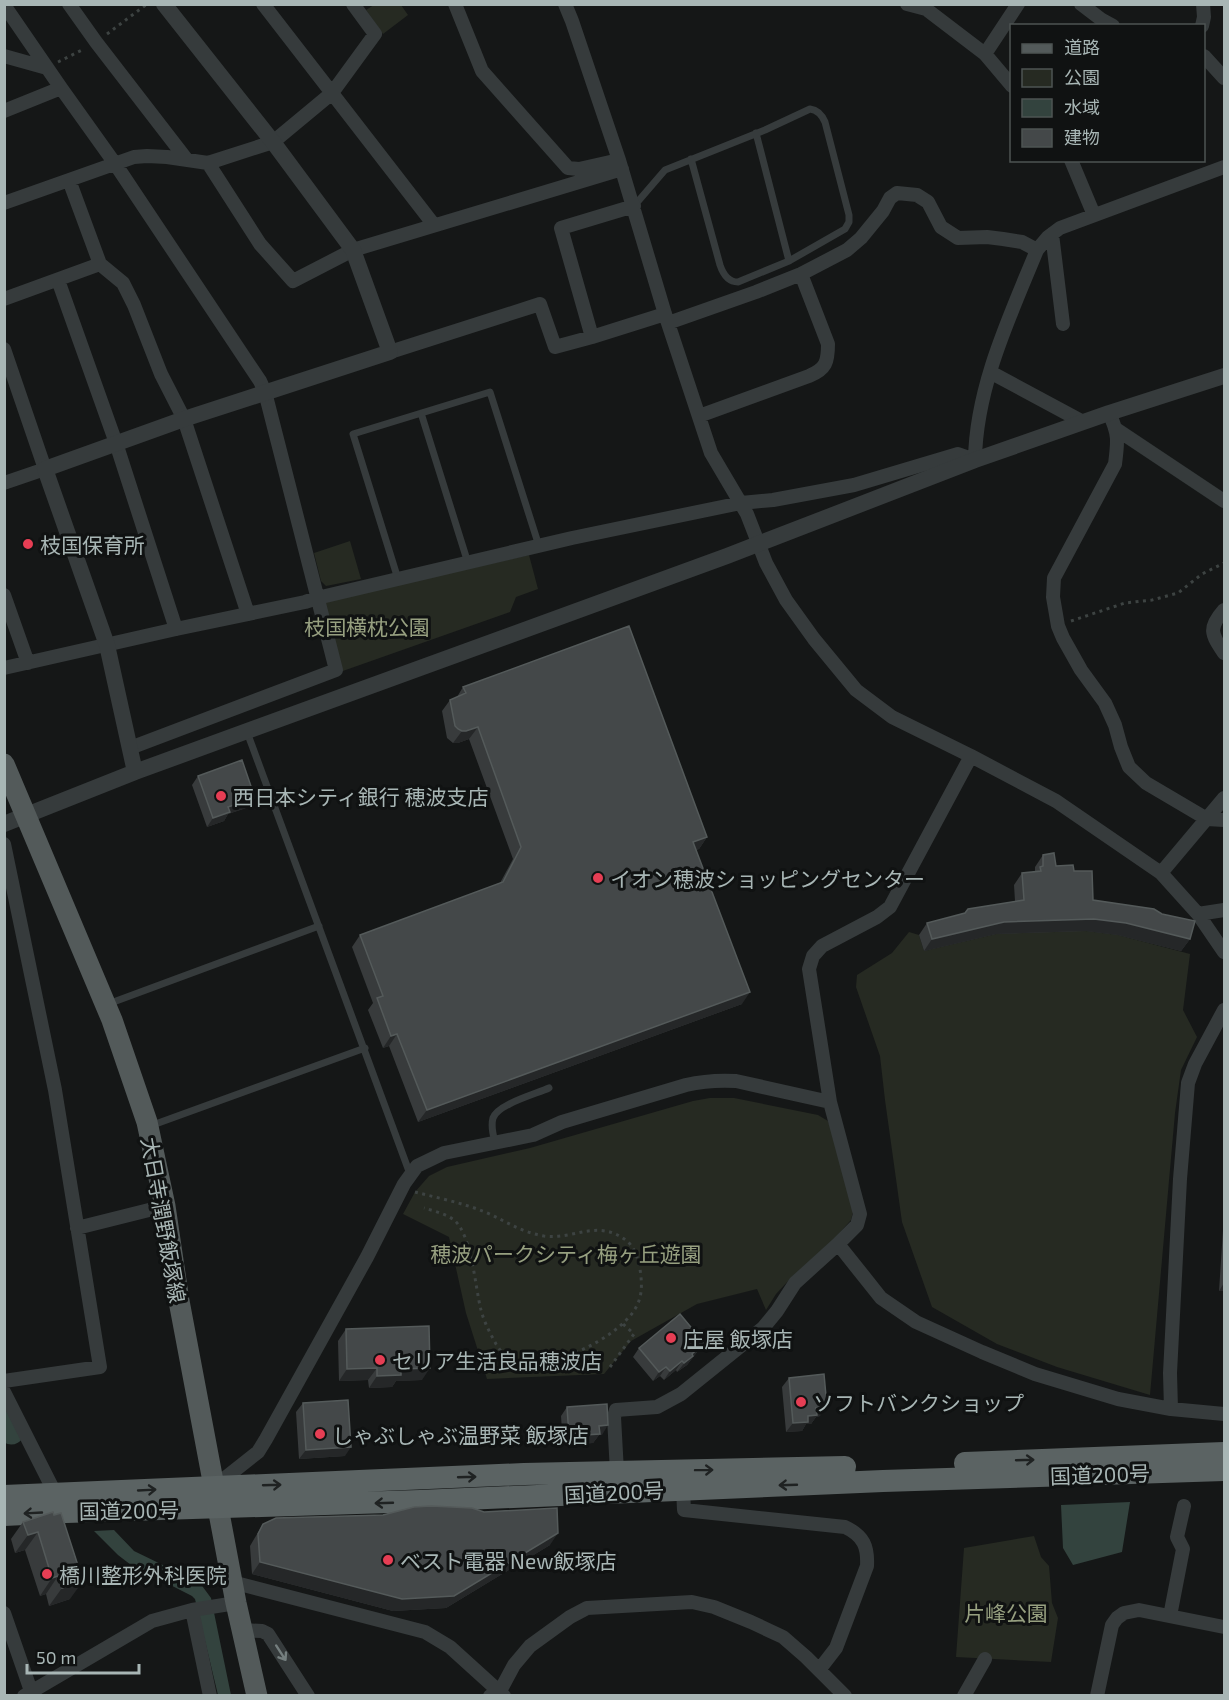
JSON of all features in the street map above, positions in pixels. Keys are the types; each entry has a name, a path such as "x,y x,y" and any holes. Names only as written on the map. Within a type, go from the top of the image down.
{"highway":[{"name":"国道200号","path":"4,1515 61,1504 216,1497 617,1472 881,1466 1224,1453"},
{"name":"国道200号","path":"216,1497 432,1501 683,1489 1224,1470"},
{"name":"国道200号","path":"4,1496 61,1504"}],"main road":[{"name":"大日寺潤野飯塚線","path":"4,764 106,1005 148,1127 165,1206 179,1300 232,1582 228,1604 241,1630 257,1695"}],"street":[{"path":"4,4 116,165 260,381 265,392 336,670 130,748"},
{"path":"69,4 187,160"},
{"path":"164,4 273,142 353,250 390,352"},
{"path":"263,4 434,225"},
{"path":"4,203 134,157 147,156 208,163 273,142 333,93 375,34 353,4"},
{"path":"455,4 482,71 568,168 579,169 620,164"},
{"path":"565,4 634,206 666,318 711,453 744,509 766,563 786,600 814,639 856,690 892,717 1056,801 1161,873 1198,914 1224,952"},
{"path":"907,4 927,9 985,54 1010,85"},
{"path":"985,54 1018,4"},
{"path":"1081,4 1109,24"},
{"path":"1202,24 1203,4"},
{"path":"4,56 47,68"},
{"path":"1205,58 1224,78"},
{"path":"4,111 61,88"},
{"path":"1072,162 1094,215"},
{"path":"208,163 260,244 293,281 353,250 620,164"},
{"path":"975,460 978,421 990,372 1037,250 1060,228 1224,167"},
{"path":"69,180 100,264 123,283 161,374 184,419 248,614"},
{"path":"4,483 184,419 540,304 555,347 756,292 801,274 847,250 861,238 883,211 890,198 897,193 917,195 928,202 940,227 958,238 1003,239 1022,242 1037,250"},
{"path":"592,337 561,228 634,206"},
{"path":"1052,234 1064,324"},
{"path":"4,298 100,264"},
{"path":"699,416 809,376 824,367 828,356 828,344 801,274"},
{"path":"58,280 116,443 176,629"},
{"path":"4,349 107,645 135,772"},
{"path":"990,372 1083,422"},
{"path":"4,824 135,772 727,556 975,460 1108,413 1224,376"},
{"path":"1108,413 1116,429 1117,444 1114,464 1054,578 1053,597 1058,626 1077,662 1105,703 1129,767 1146,783 1207,819 1224,820"},
{"path":"1116,429 1224,501"},
{"path":"4,668 305,602 539,546 744,509 773,500 854,485 958,454 975,460"},
{"path":"4,595 28,663"},
{"path":"1224,610 1213,626 1212,633 1224,653"},
{"path":"617,1472 614,1418 616,1410 657,1407 681,1394 763,1328 795,1283 857,1225 860,1214 830,1102 809,969 813,956 822,946 877,917 890,907 971,756"},
{"path":"1161,873 1224,798"},
{"path":"4,844 55,1090 100,1367 4,1381"},
{"path":"1198,914 1224,910"},
{"path":"1171,1409 1170,1373 1180,1179 1188,1083 1195,1064 1224,1010"},
{"path":"216,1497 258,1452 266,1439 417,1166 444,1153 533,1135 562,1122 702,1082 736,1081 830,1102"},
{"path":"77,1228 165,1206"},
{"path":"838,1244 881,1298 916,1322 1035,1374 1118,1399 1171,1409 1224,1414"},
{"path":"4,1392 61,1504"},
{"path":"683,1489 684,1510 845,1527 856,1532 867,1553 867,1566 836,1648 819,1670"},
{"path":"1170,1616 1184,1550 1177,1537 1184,1506"},
{"path":"232,1582 425,1632 450,1647 498,1694 514,1665 530,1646 570,1617 587,1608 692,1602 714,1607 783,1637 844,1695"},
{"path":"4,1613 27,1693 152,1621 228,1604"},
{"path":"194,1610 210,1695"},
{"path":"1097,1695 1112,1625 1117,1617 1131,1610 1139,1610 1224,1627"},
{"path":"241,1630 262,1631 268,1634 308,1695"},
{"path":"964,1695 985,1659"}],"lane":[{"path":"634,206 665,170 691,159 756,133 810,109 822,115 825,122 849,222 845,229 789,261 733,282 728,279 720,265 691,159"},
{"path":"756,133 789,261"},
{"path":"398,579 353,434 490,392 539,546"},
{"path":"421,413 468,563"},
{"path":"247,732 365,1048 410,1176"},
{"path":"106,1005 319,926"},
{"path":"148,1127 365,1048"},
{"path":"495,1142 493,1116 500,1109 549,1088"}],"path":[{"path":"1058,626 1125,603 1152,600 1178,593 1202,574 1224,563"},
{"path":"415,1192 483,1211 525,1232 559,1236 594,1229 617,1234 630,1243 636,1253 642,1294 636,1308 614,1331 559,1360 530,1364 515,1361 502,1354 490,1334 481,1311 468,1244 460,1228 454,1220 424,1208"},
{"path":"609,1366 634,1334 623,1323"}],"green space":[{"path":"374,5 401,5 408,15 383,34 366,10"},
{"path":"350,541 361,579 326,586 321,581 314,553"},
{"name":"枝国横枕公園","path":"529,555 538,589 516,597 510,612 340,672 324,602"},
{"path":"1086,931 1118,935 1190,954 1183,1010 1197,1037 1181,1070 1175,1113 1150,1395 1057,1367 997,1344 932,1307 902,1222 880,1056 856,987 857,975 892,953 909,932 919,935 924,951 996,934"},
{"name":"穂波パークシティ梅ヶ丘遊園","path":"710,1098 734,1098 818,1115 828,1121 853,1212 851,1220 835,1238 791,1278 776,1294 766,1310 757,1289 697,1304 631,1341 604,1374 487,1379 466,1313 449,1237 403,1214 415,1192 429,1176 447,1167 530,1148"},
{"name":"片峰公園","path":"1034,1536 1041,1557 1049,1566 1052,1603 1058,1618 1051,1662 956,1657 964,1548"}],"water":[{"path":"1130,1502 1122,1552 1073,1565 1063,1548 1061,1505"},
{"path":"114,1530 134,1551 200,1583 211,1598 231,1695 218,1695 195,1599 131,1565 94,1531"}],"building":[{"name":"イオン穂波ショッピングセンター","path":"629,626 707,837 693,842 750,992 427,1110 397,1034 391,1036 377,998 383,996 360,935 503,882 521,847 478,727 466,731 458,729 455,726 450,700 466,693 463,687"},
{"name":"西日本シティ銀行 穂波支店","path":"242,760 255,798 228,807 230,812 213,818 198,776"},
{"path":"1054,853 1056,866 1073,865 1074,871 1092,871 1093,900 1154,909 1162,914 1195,921 1190,939 1126,923 1094,919 1004,922 932,939 927,923 965,913 968,909 1024,900 1022,873 1041,871 1043,855"},
{"name":"庄屋 飯塚店","path":"680,1314 704,1343 684,1363 682,1361 670,1371 666,1367 659,1372 639,1348"},
{"name":"セリア生活良品穂波店","path":"429,1326 430,1368 401,1369 401,1375 377,1376 377,1368 347,1369 346,1329"},
{"name":"ソフトバンクショップ","path":"824,1374 827,1407 816,1408 817,1415 808,1416 808,1422 793,1423 789,1378"},
{"name":"しゃぶしゃぶ温野菜 飯塚店","path":"348,1400 351,1447 306,1450 303,1403"},
{"path":"607,1404 608,1425 599,1426 600,1434 569,1436 567,1407"},
{"name":"ベスト電器 New飯塚店","path":"414,1507 472,1508 484,1512 557,1508 558,1533 454,1596 402,1599 260,1562 258,1534 263,1524 276,1518 383,1515"},
{"path":"53,1512 54,1515 61,1513 83,1581 62,1588 58,1576 52,1578 38,1532 28,1535 23,1522"}],"waterway":[{"path":"4,1419 11,1431"}],"place":[{"name":"枝国保育所","path":"28,544"},
{"name":"西日本シティ銀行 穂波支店","path":"221,796"},
{"name":"イオン穂波ショッピングセンター","path":"598,878"},
{"name":"庄屋 飯塚店","path":"671,1338"},
{"name":"セリア生活良品穂波店","path":"380,1360"},
{"name":"ソフトバンクショップ","path":"801,1402"},
{"name":"しゃぶしゃぶ温野菜 飯塚店","path":"320,1434"},
{"name":"ベスト電器 New飯塚店","path":"388,1560"},
{"name":"橋川整形外科医院","path":"47,1574"}]}
